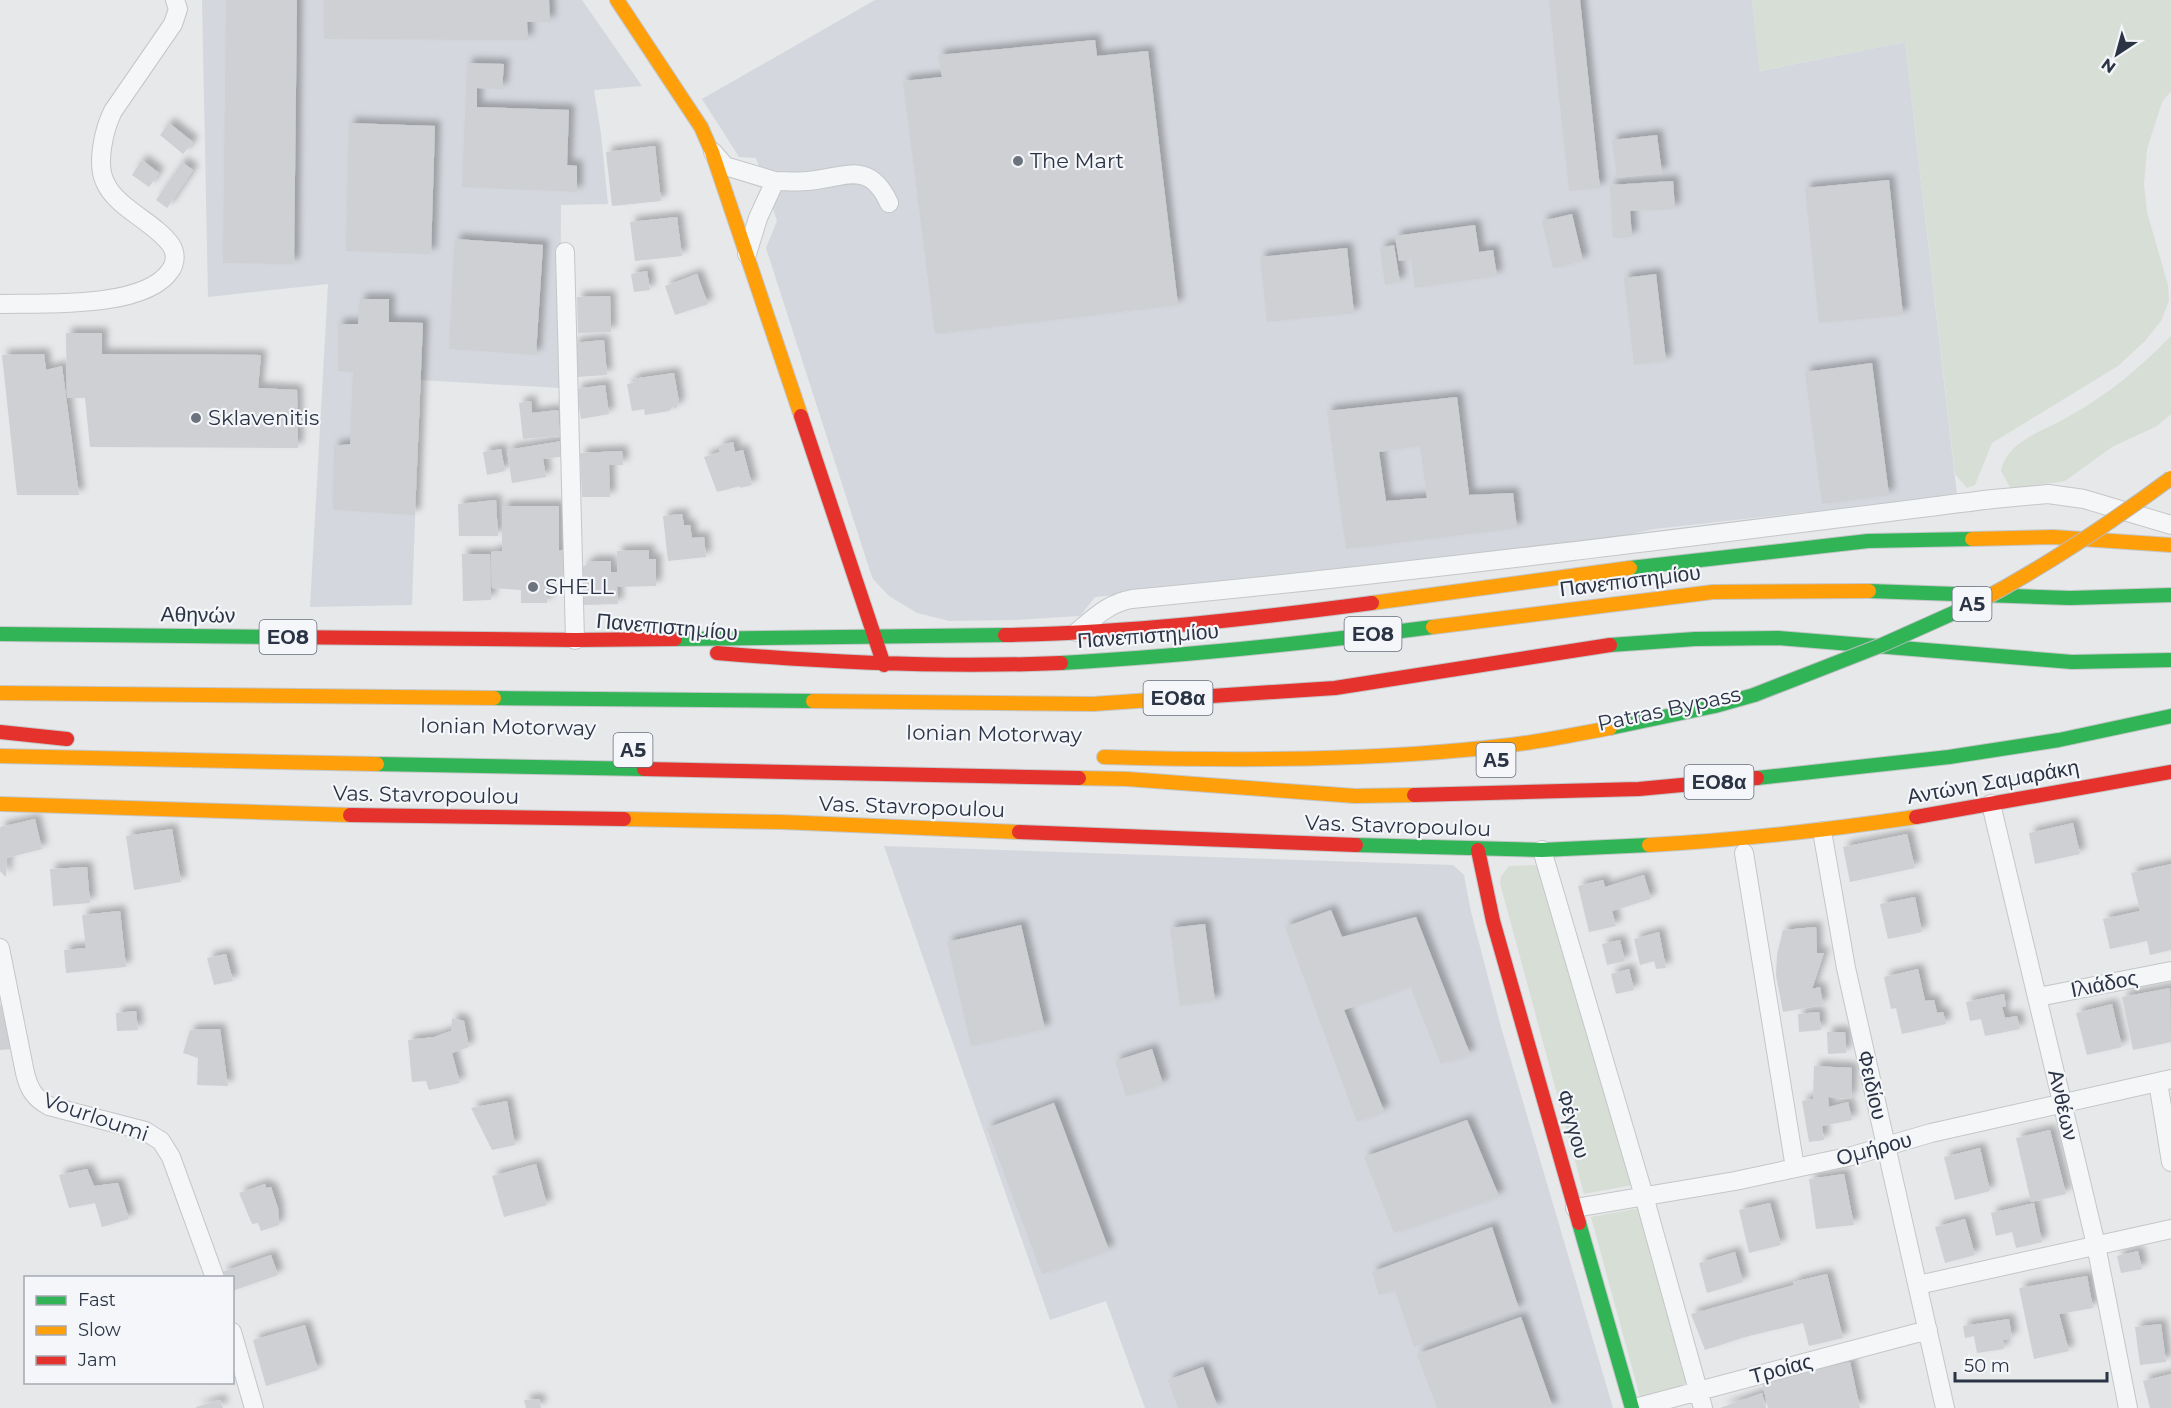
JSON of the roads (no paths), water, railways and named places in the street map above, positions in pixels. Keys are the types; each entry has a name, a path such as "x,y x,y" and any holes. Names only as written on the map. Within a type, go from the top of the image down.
{"main road":[{"path":"617,0 696,119 712,152 884,665"},
{"name":"Patras Bypass","path":"1267,757 1378,755 1513,745 1636,724 1754,695 1864,654 2008,586 2067,550 2171,478"},
{"path":"2103,551 2168,517"},
{"name":"Πανεπιστημίου","path":"575,640 1077,632 1183,624 1295,613 1663,564 1868,541 2054,537 2171,545"},
{"name":"Α5","path":"2004,608 2049,583"},
{"name":"Πανεπιστημίου","path":"575,640 652,645 817,663 1031,664 1214,653 1713,592 1774,589 1846,590 2078,598 2171,595"},
{"name":"Αθηνών","path":"0,633 575,640"},
{"name":"Α5","path":"1894,659 1946,637"},
{"name":"Ionian Motorway","path":"0,693 1092,704 1335,688 1559,652 1669,639 1821,640 2072,662 2171,660"},
{"name":"ΕΟ8α","path":"1128,779 1354,796 1639,789 1949,758 2059,740 2171,716"},
{"path":"0,732 62,739 84,739"},
{"name":"Ionian Motorway","path":"0,756 1128,779"},
{"name":"Ionian Motorway","path":"1089,756 1203,760 1267,757"},
{"name":"Α5","path":"1128,779 1227,769 1332,770 1496,760"},
{"name":"Αντώνη Σαμαράκη","path":"1822,831 2171,772"},
{"name":"Vas. Stavropoulou","path":"0,804 321,814 781,822 1478,850 1542,850 1714,841 1822,831"},
{"name":"Φέγγου","path":"1478,850 1493,921 1634,1408"}],"street":[{"path":"0,304 66,302 127,296 149,289 171,270 175,256 169,243 113,194 103,180 101,171 107,123 174,24 178,9 176,0"},
{"path":"712,152 725,166 775,181 808,181 852,173 872,180 883,190 889,203"},
{"path":"747,254 758,218 775,181"},
{"path":"565,252 575,640"},
{"path":"1077,632 1110,606 1132,599 1257,588 1993,499 2049,494 2168,517"},
{"name":"Ανθέων","path":"1991,804 2096,1245 2128,1408"},
{"name":"Φειδίου","path":"1822,831 1846,968 1945,1408"},
{"path":"1542,850 1644,1196 1700,1399"},
{"path":"1744,853 1795,1168"},
{"name":"Vourloumi","path":"0,948 27,1082 32,1093 38,1100 49,1106 135,1127 161,1141 171,1157 214,1276"},
{"name":"Ιλιάδος","path":"2038,997 2171,971"},
{"path":"2165,1080 2171,1162"},
{"name":"Ομήρου","path":"1575,1209 1852,1156 1931,1133 2165,1080"},
{"path":"1918,1285 2171,1229"},
{"name":"Τροίας","path":"1634,1408 1700,1399 1928,1330"},
{"path":"234,1339 254,1408"}],"place":[{"name":"The Mart","path":"1018,161"},
{"name":"Sklavenitis","path":"196,418"},
{"name":"SHELL","path":"533,587"}]}
